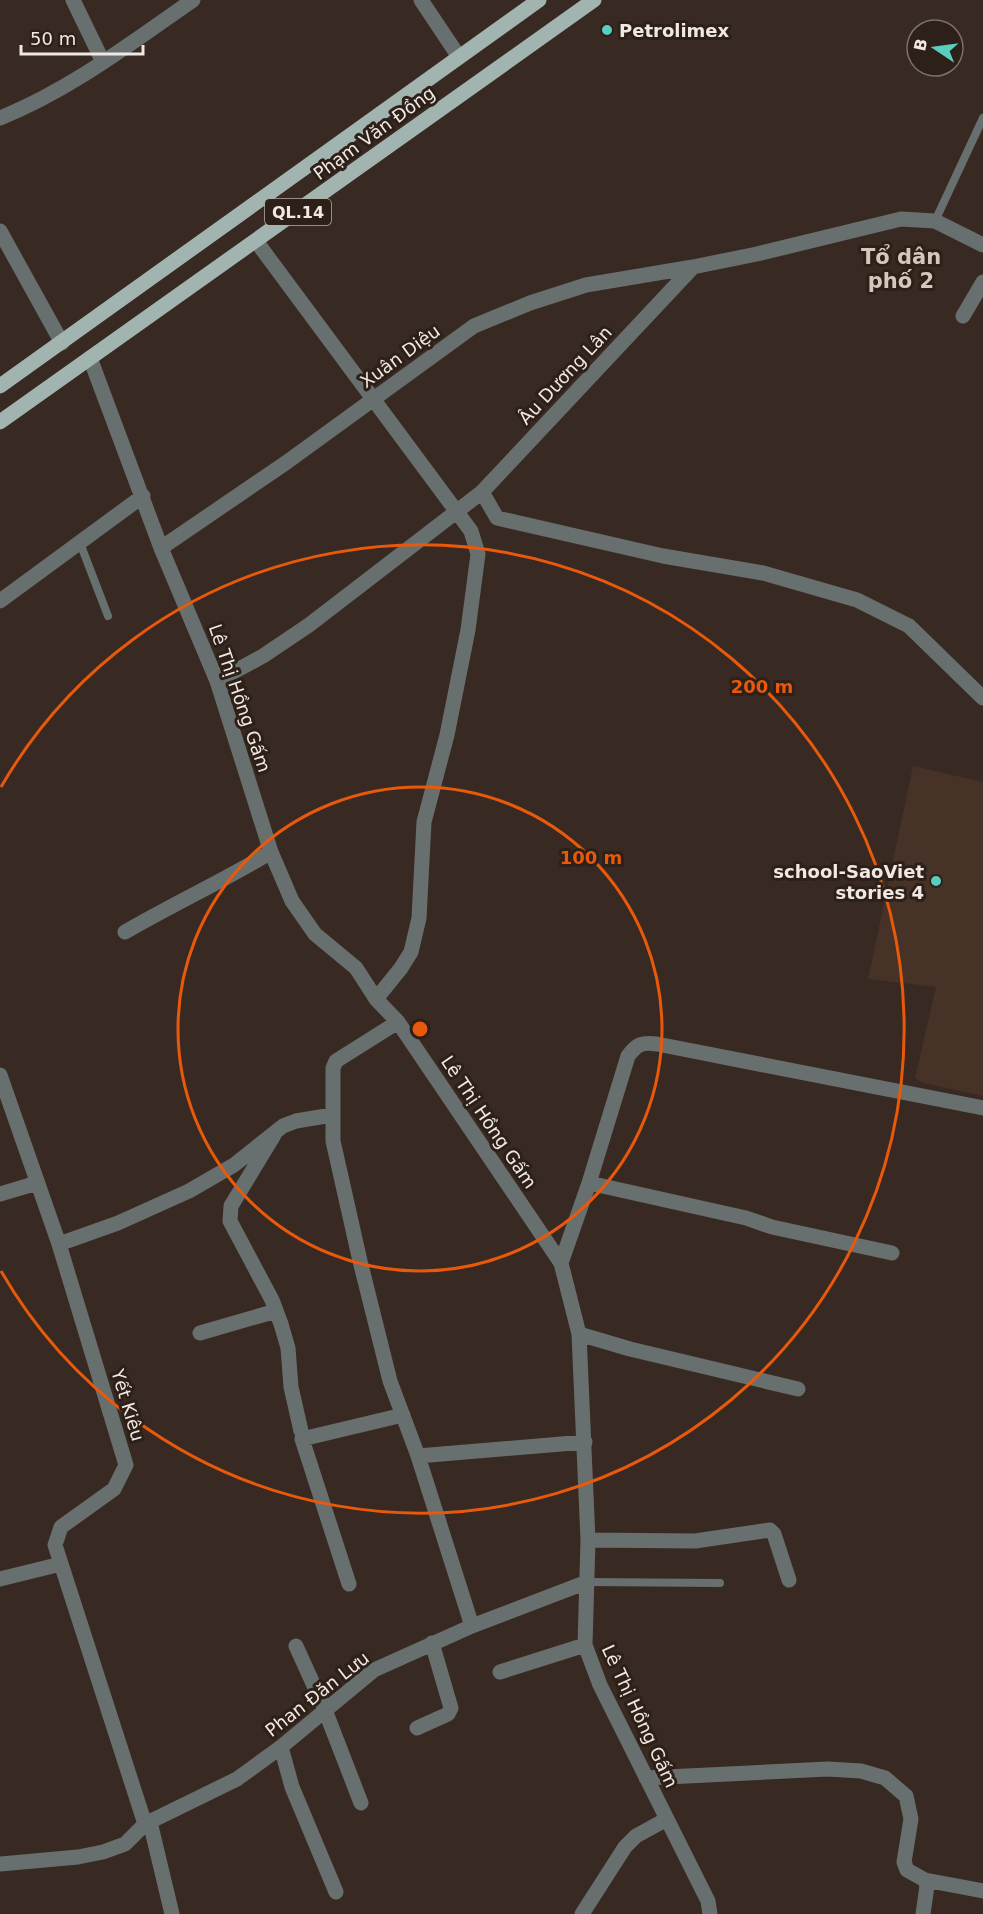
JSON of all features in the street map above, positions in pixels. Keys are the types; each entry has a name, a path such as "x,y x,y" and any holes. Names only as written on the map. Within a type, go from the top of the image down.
{"main road":[{"name":"Phạm Văn Đồng","path":"0,386 539,0"},
{"name":"Phạm Văn Đồng","path":"0,422 256,241 576,5 594,0"}],"street":[{"path":"73,0 103,62"},
{"path":"0,118 44,99 103,62 193,0"},
{"path":"421,0 459,57"},
{"path":"693,267 901,219 935,221 983,245"},
{"path":"0,231 62,343"},
{"path":"256,241 471,531 478,554 468,630 447,735 424,822 419,918 411,952 375,999"},
{"name":"Xuân Diệu","path":"161,548 287,462 474,326 530,303 586,285 693,267"},
{"name":"Âu Dương Lân","path":"217,681 263,656 309,625 482,492 693,267"},
{"path":"963,316 983,282"},
{"name":"Lê Thị Hồng Gấm","path":"90,358 161,548 217,681 271,852 292,902 315,934 356,968 375,999 398,1023 561,1263 579,1334 588,1540 585,1645 600,1685 708,1901 710,1914"},
{"path":"482,492 497,518 663,556 763,573 856,600 909,626 983,698"},
{"path":"0,601 143,496"},
{"path":"125,932 233,875 271,852"},
{"path":"398,1023 336,1061 333,1068 333,1141 390,1381 418,1455 472,1626"},
{"path":"561,1263 589,1183 628,1056 635,1046 645,1043 983,1108"},
{"name":"Yết Kiêu","path":"0,1075 59,1244 126,1465 114,1489 61,1527 55,1545 147,1823 172,1914"},
{"path":"302,1431 291,1387 288,1348 276,1311 230,1221 230,1214 231,1206 274,1135 272,1134 290,1123 332,1115"},
{"path":"59,1244 118,1223 189,1191 234,1165 274,1135"},
{"path":"0,1194 37,1182"},
{"path":"589,1183 892,1253"},
{"path":"200,1333 276,1311"},
{"path":"579,1334 630,1349 798,1389"},
{"path":"349,1584 302,1439 403,1415"},
{"path":"418,1455 585,1442"},
{"path":"588,1540 695,1541 770,1530 774,1534 789,1580"},
{"path":"0,1579 61,1564"},
{"name":"Phan Đăn Lưu","path":"0,1864 78,1857 103,1852 124,1844 147,1823 237,1779 281,1747 374,1670 472,1626 587,1582"},
{"path":"417,1728 448,1714 451,1708 432,1643"},
{"path":"500,1672 585,1645"},
{"path":"296,1646 325,1710 361,1803"},
{"path":"281,1747 292,1787 336,1892"},
{"path":"646,1778 828,1769 861,1771 885,1778 906,1796 911,1819 904,1862 907,1870 925,1880 983,1891"},
{"path":"582,1914 625,1847 636,1836 667,1819"},
{"path":"924,1907 927,1886 925,1880"}],"lane":[{"path":"935,221 983,118"},
{"path":"80,543 108,616"},
{"path":"587,1582 720,1582"}],"shaded area":[{"name":"school-SaoViet stories 4","path":"913,766 983,782 983,1096 923,1083 915,1078 936,987 868,979"}],"place":[{"name":"Petrolimex","path":"607,30"},
{"name":"school-SaoViet stories 4","path":"936,881"}],"district":[{"name":"Tổ dân phố 2","path":"901,269"}]}
